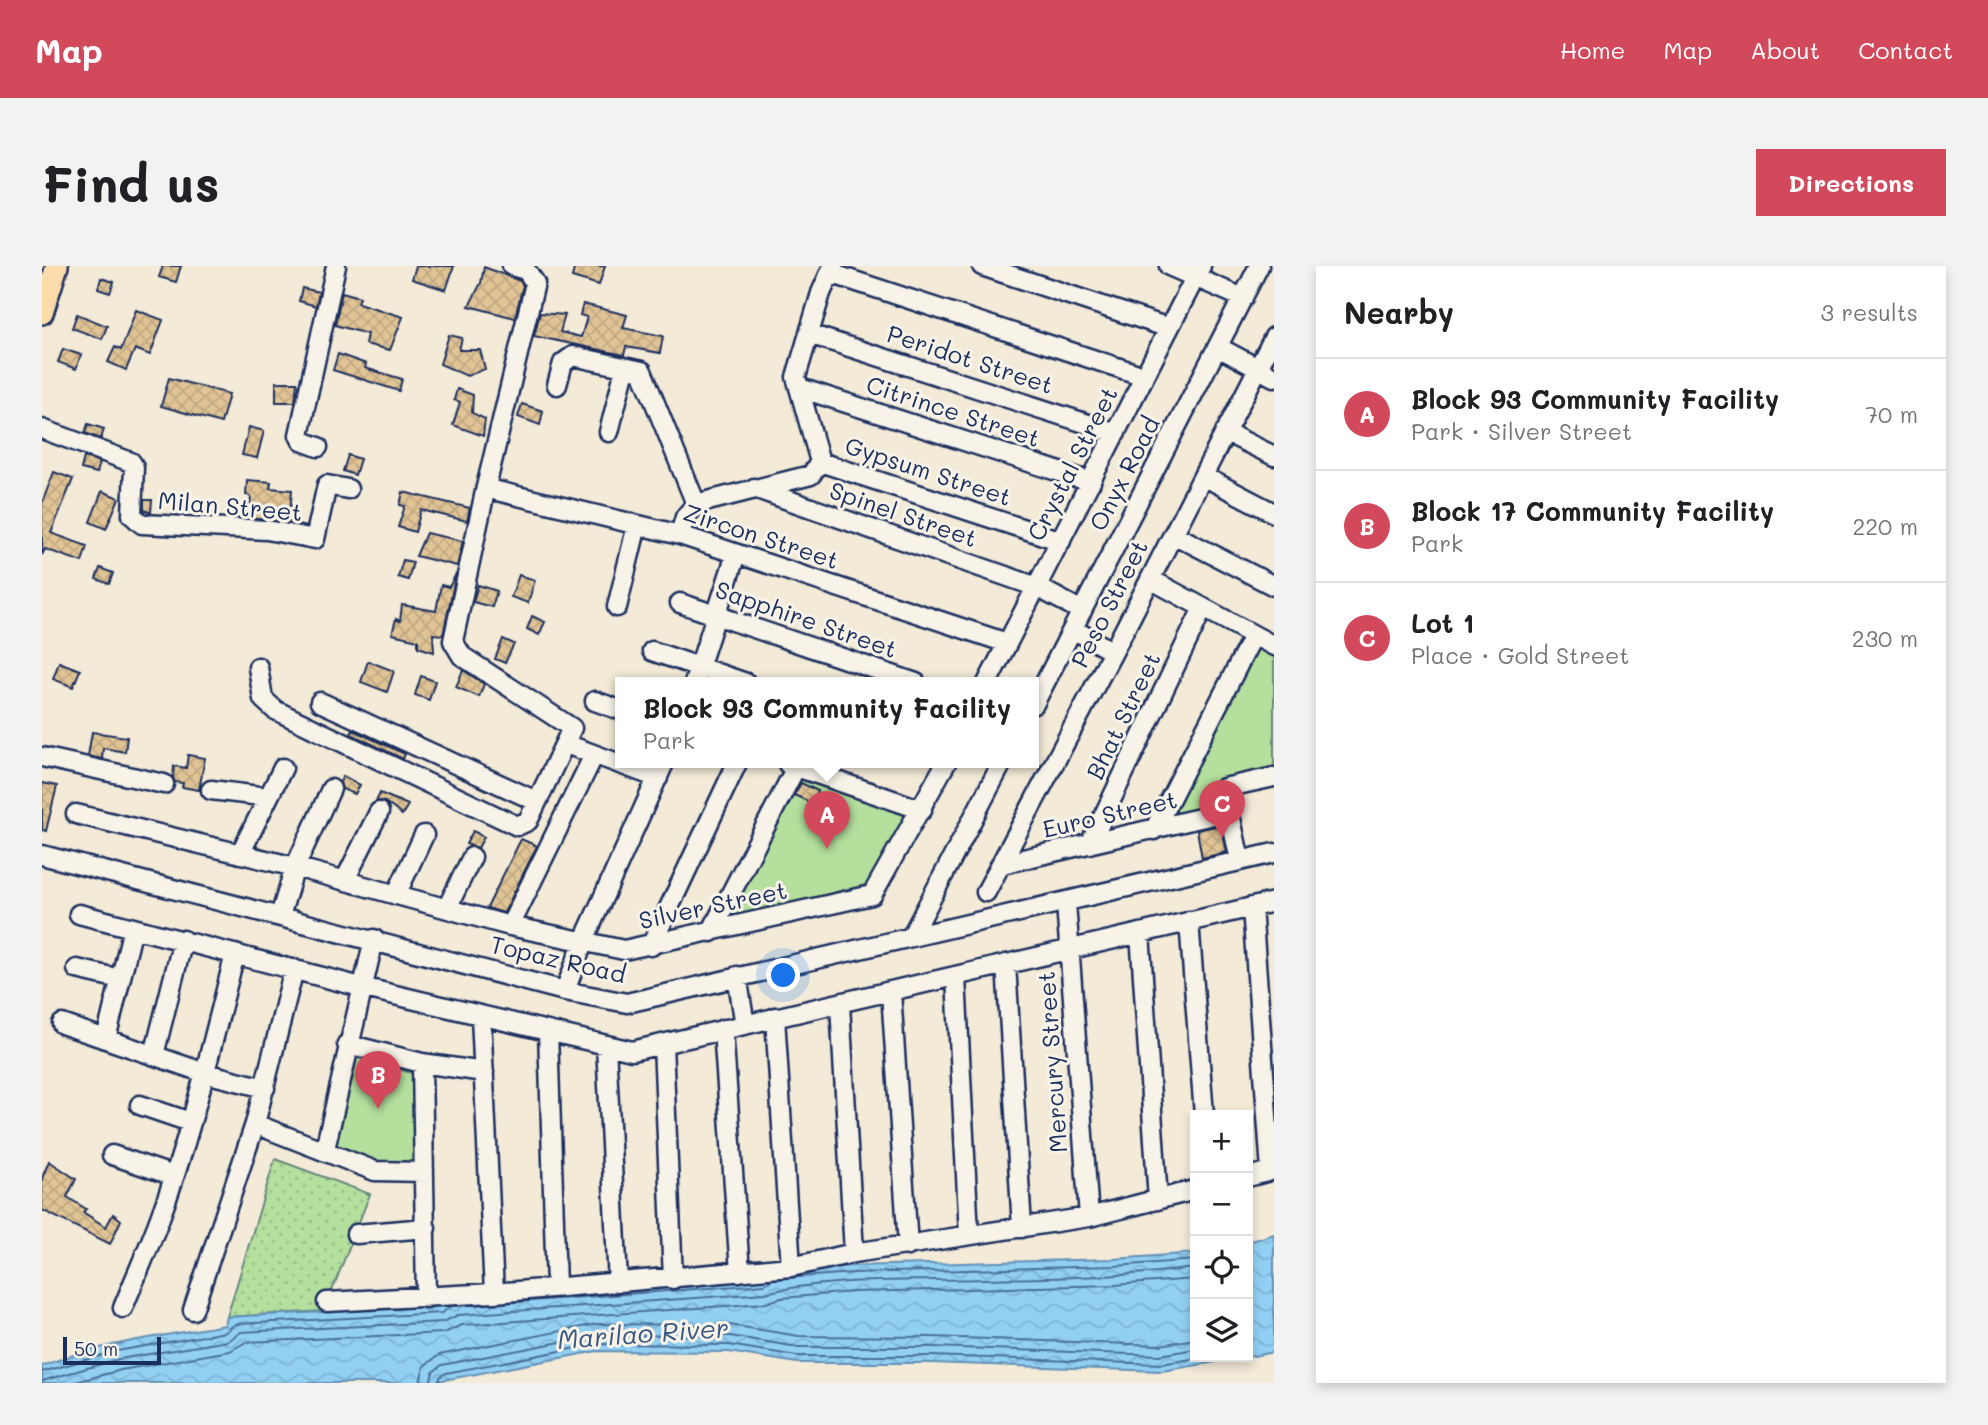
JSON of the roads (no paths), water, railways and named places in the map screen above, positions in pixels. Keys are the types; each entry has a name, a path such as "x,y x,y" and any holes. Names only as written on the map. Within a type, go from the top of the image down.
{"main road":[{"path":"42,313 57,266"}],"street":[{"path":"318,447 302,441 299,435 336,266"},
{"path":"258,667 263,699 275,710 517,825 528,821 572,728 462,656 453,641 500,422 535,283 533,276 512,266"},
{"path":"982,266 1169,328"},
{"path":"1168,266 1198,271 1244,298"},
{"name":"Onyx Road","path":"1039,694 1259,266"},
{"path":"681,535 685,517 696,504 811,475 820,462 796,377 832,270 1144,376"},
{"name":"Crystal Street","path":"990,677 1198,271"},
{"name":"Peridot Street","path":"809,334 1116,433"},
{"name":"Peso Street","path":"986,892 1113,652 1274,337"},
{"path":"1218,347 1274,377"},
{"path":"557,385 563,363 573,356 642,371 696,504"},
{"path":"610,432 625,369"},
{"name":"Citrince Street","path":"800,388 1091,482"},
{"name":"Milan Street","path":"42,429 131,462 134,467 132,515 142,524 267,530 315,539 327,485 348,489"},
{"path":"1225,432 1274,456"},
{"name":"Gypsum Street","path":"820,462 1061,541"},
{"path":"1203,476 1274,513"},
{"name":"Spinel Street","path":"754,488 1037,587 1082,611"},
{"name":"Zircon Street","path":"497,491 681,535 1007,643"},
{"path":"617,607 637,525"},
{"path":"1173,534 1274,586"},
{"path":"652,651 697,675 736,554"},
{"path":"1150,579 1202,610 1274,646"},
{"name":"Sapphire Street","path":"680,603 898,677"},
{"name":"Bhat Street","path":"1090,844 1202,610"},
{"path":"1073,629 1113,652"},
{"path":"1154,830 1253,636"},
{"path":"320,702 536,801"},
{"path":"595,702 615,708"},
{"path":"574,747 615,760"},
{"path":"510,926 594,755"},
{"path":"42,757 164,784"},
{"path":"240,854 283,768"},
{"path":"651,946 735,768"},
{"path":"711,932 789,768"},
{"path":"799,768 922,810 943,768"},
{"path":"911,937 999,768"},
{"path":"565,991 584,940 661,771"},
{"path":"1240,860 1224,789 1274,777"},
{"path":"280,916 295,867 331,789"},
{"path":"211,790 268,797"},
{"name":"Silver Street","path":"76,814 295,867 510,926 624,950 872,895 880,886 922,810"},
{"name":"Euro Street","path":"1002,864 1230,811"},
{"path":"345,880 379,812"},
{"path":"396,895 424,835"},
{"name":"Topaz Road","path":"42,855 374,939 565,991 627,1003 1274,853"},
{"path":"447,908 472,857"},
{"path":"79,914 361,987 632,1051 1274,902"},
{"name":"Mercury Street","path":"1066,903 1088,1217"},
{"path":"1252,907 1272,1170 1253,1176"},
{"path":"1189,921 1204,1110"},
{"path":"106,1039 132,928"},
{"path":"1140,933 1158,1200"},
{"path":"325,1149 347,1044 374,939"},
{"path":"154,1055 183,940"},
{"path":"123,1308 174,1175 205,1073 235,954"},
{"path":"1006,964 1022,1228"},
{"path":"77,969 120,979"},
{"path":"192,1310 255,1124 295,969"},
{"path":"737,976 745,1025"},
{"path":"956,977 969,1235"},
{"path":"891,992 908,1245"},
{"path":"840,1004 854,1253"},
{"path":"481,1016 494,1293"},
{"path":"775,1017 791,1267"},
{"path":"62,1024 205,1073 265,1088"},
{"path":"723,1029 740,1272"},
{"path":"548,1031 556,1287"},
{"path":"347,1044 422,1063 484,1072"},
{"path":"663,1044 673,1279"},
{"path":"606,1045 618,1283"},
{"path":"422,1063 426,1298"},
{"path":"140,1105 190,1122"},
{"path":"255,1124 325,1149 375,1171 424,1172"},
{"path":"112,1155 174,1175"},
{"path":"327,1302 494,1293 791,1267 854,1253 1088,1217 1190,1191"},
{"path":"356,1234 426,1228"}],"water":[{"path":"1274,1234 1274,1352 1253,1356 1253,1299 1253,1240"},
{"name":"Marilao River","path":"1190,1253 1190,1362 1216,1362 1162,1371 931,1363 797,1363 729,1352 597,1351 428,1383 42,1383 42,1366 64,1358 132,1341 225,1325 227,1317 443,1306 444,1300 853,1266 1114,1259"}],"place":[{"name":"Lot 1","path":"1222,838"},
{"name":"Block 93 Community Facility","path":"827,849"},
{"name":"Block 17 Community Facility","path":"378,1109"}]}
